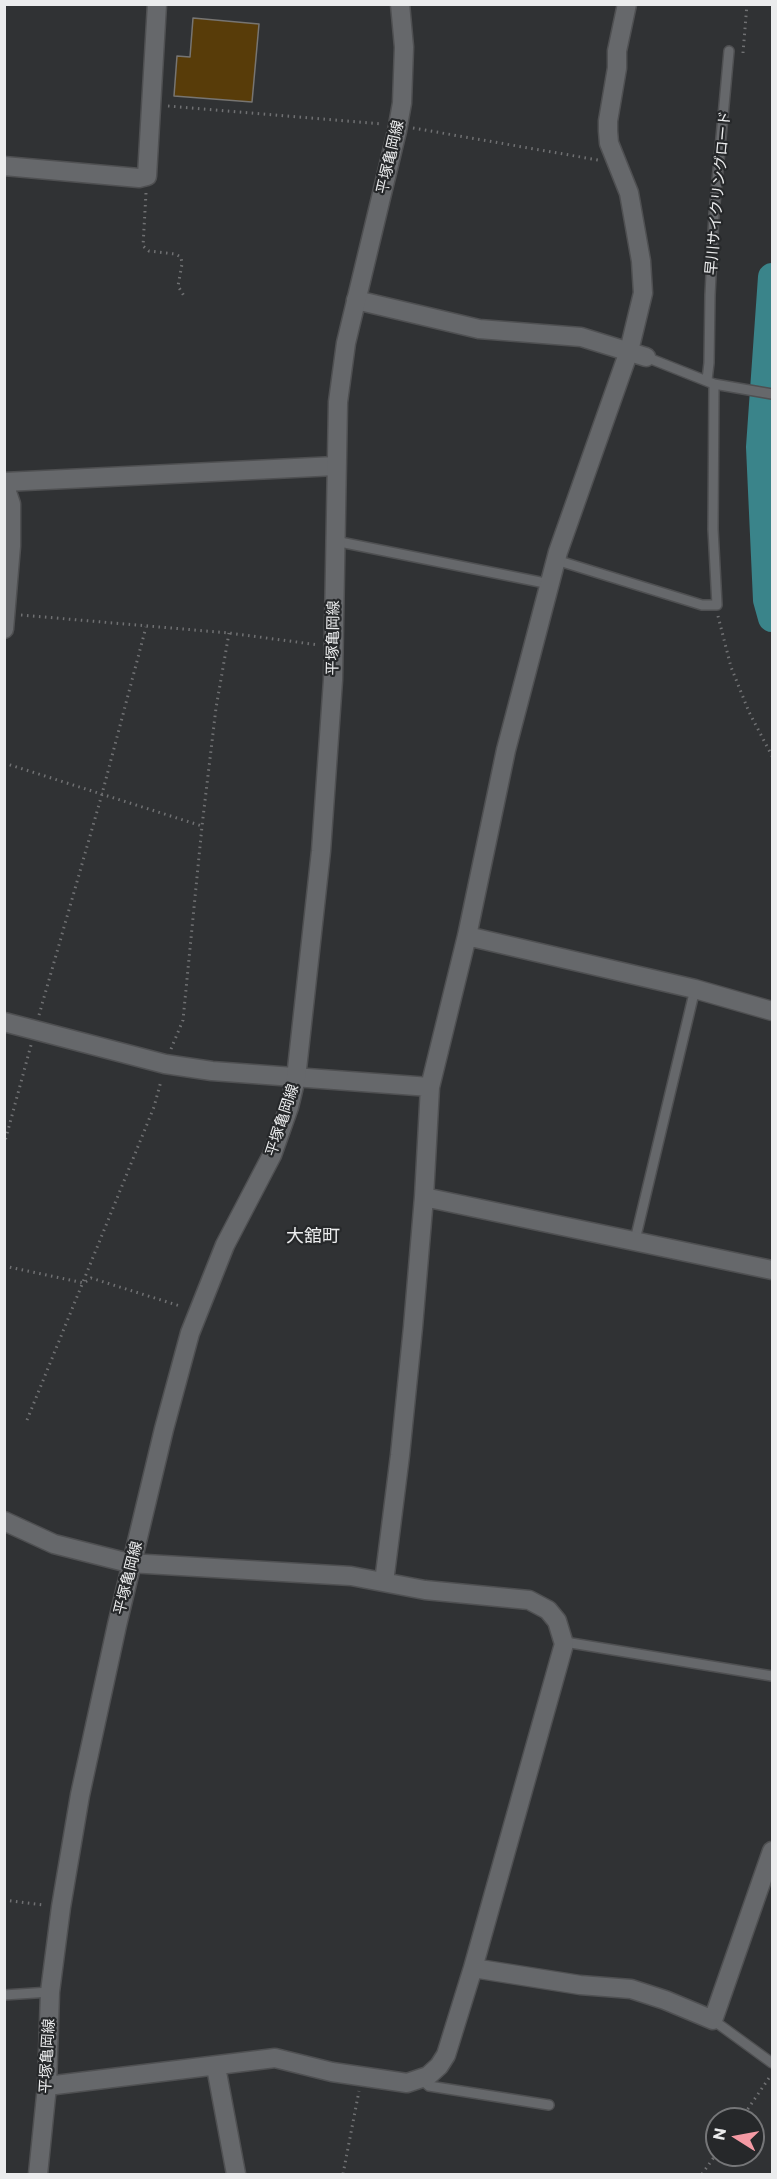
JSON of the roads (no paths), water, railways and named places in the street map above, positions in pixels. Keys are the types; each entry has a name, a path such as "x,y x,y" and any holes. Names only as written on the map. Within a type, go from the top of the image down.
{"street":[{"path":"4,166 139,178 147,176 157,4"},
{"name":"平塚亀岡線","path":"38,2175 46,2086 50,1992 61,1907 80,1795 132,1563 190,1333 225,1245 272,1155 289,1107 296,1078 321,851 333,647 340,381 356,300 402,103 404,47 400,4"},
{"path":"384,1582 401,1444 424,1197 430,1087 467,936 506,750 556,560 638,354 635,334 644,284 629,194 609,143 608,121 617,68 617,51 627,4"},
{"path":"356,300 479,329 581,337 638,354"},
{"path":"4,628 11,546 11,504 4,482 336,466"},
{"path":"467,936 695,989 772,1011"},
{"path":"4,1022 165,1064 212,1071 430,1087"},
{"path":"424,1197 772,1270"},
{"path":"4,1521 54,1544 132,1563 351,1576 425,1590 529,1600 548,1610 557,1621 564,1644 473,1968 446,2055 439,2066 421,2079 407,2083 332,2072 275,2058 46,2086"},
{"path":"473,1968 580,1985 631,1989 713,2020 772,1851"},
{"path":"216,2067 236,2175"}],"lane":[{"path":"556,560 702,605 717,605 713,529 714,383 710,363 713,227 729,51"},
{"path":"638,354 714,383 772,394"},
{"path":"335,541 550,584"},
{"path":"635,1240 695,989"},
{"path":"564,1644 571,1643 772,1676"},
{"path":"4,1995 50,1992"},
{"path":"713,2020 772,2063"},
{"path":"421,2079 429,2086 549,2105"}],"waterway":[{"path":"772,277 760,447 767,600 772,618"}],"district":[{"name":"大舘町","path":"313,1236"}]}
